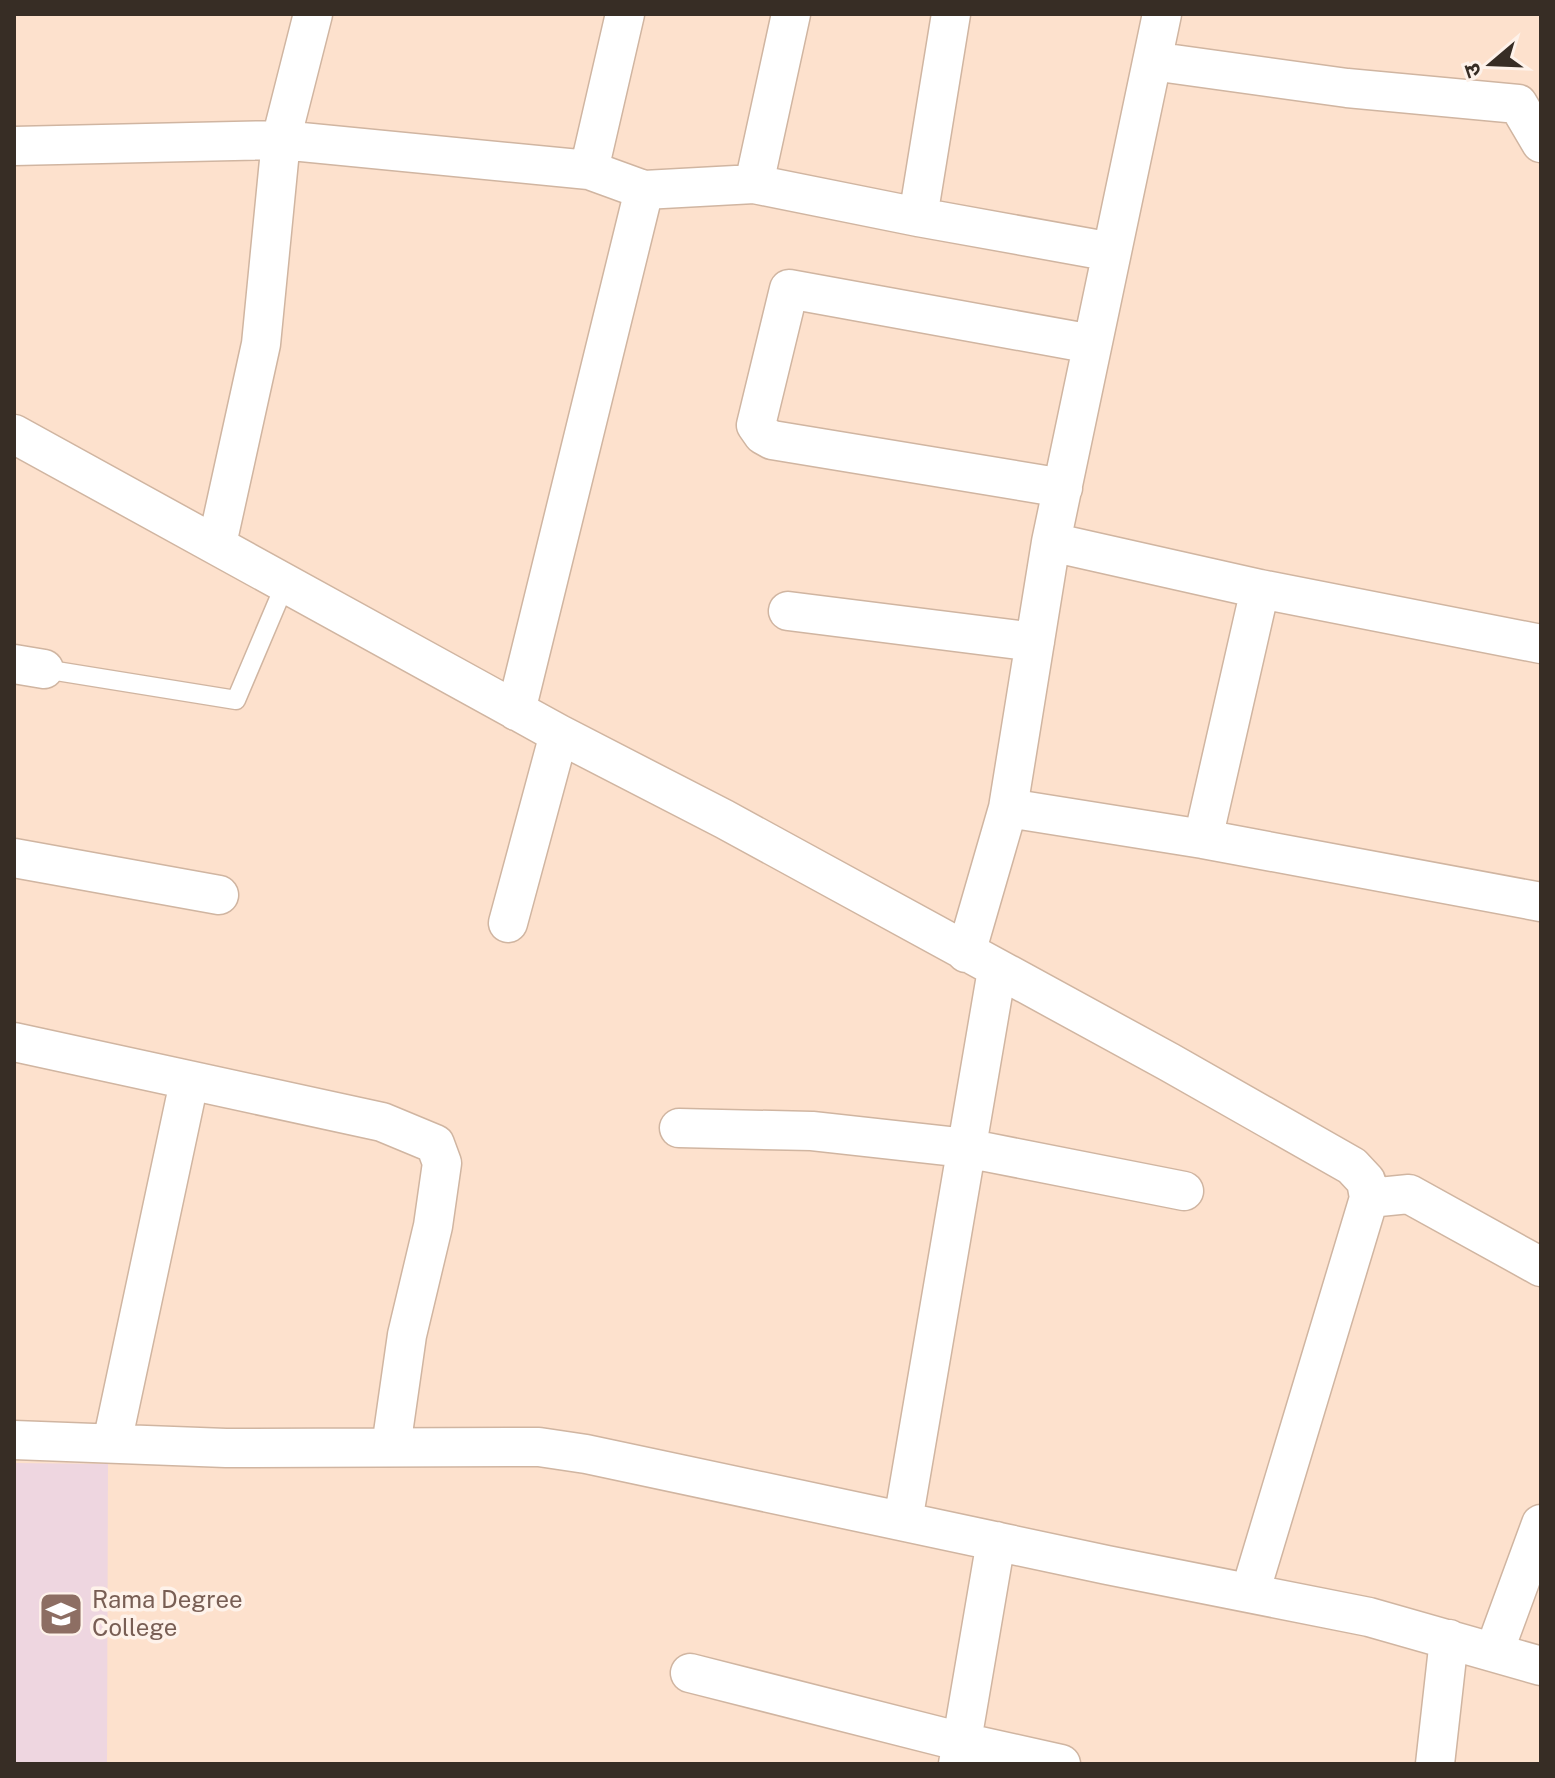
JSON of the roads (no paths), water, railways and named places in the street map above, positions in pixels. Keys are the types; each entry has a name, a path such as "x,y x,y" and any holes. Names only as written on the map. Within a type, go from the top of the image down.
{"street":[{"path":"217,544 261,344 281,140 313,14"},
{"path":"589,170 625,14"},
{"path":"754,184 791,14"},
{"path":"918,217 951,14"},
{"path":"903,1521 966,1148 981,961 1051,542 1162,14"},
{"path":"1152,61 1347,88 1518,104 1541,143"},
{"path":"14,146 281,140 589,170 644,190 754,184 1112,252"},
{"path":"516,711 644,190"},
{"path":"1063,488 772,440 763,435 756,425 789,289 1092,344"},
{"path":"14,434 516,711 724,819 1169,1062 1352,1166 1366,1181 1369,1198 1250,1593"},
{"path":"1051,542 1260,589 1541,644"},
{"path":"1203,839 1260,589"},
{"path":"788,611 1035,642"},
{"path":"508,923 559,734"},
{"path":"1008,808 1203,839 1541,902"},
{"path":"14,858 219,895"},
{"path":"14,1042 382,1122 435,1144 442,1163 433,1226 407,1335 391,1447"},
{"path":"112,1443 189,1082"},
{"path":"679,1128 812,1131 966,1148 1184,1191"},
{"path":"1369,1198 1409,1194 1541,1267"},
{"path":"14,1440 226,1448 539,1447 586,1454 1369,1617 1541,1666"},
{"path":"1494,1652 1541,1524"},
{"path":"960,1753 996,1541"},
{"path":"1435,1764 1449,1639"},
{"path":"690,1673 960,1753 1061,1764"}],"lane":[{"path":"29,666 236,700 286,582"}],"place":[{"name":"Rama Degree College","path":"61,1614"}]}
